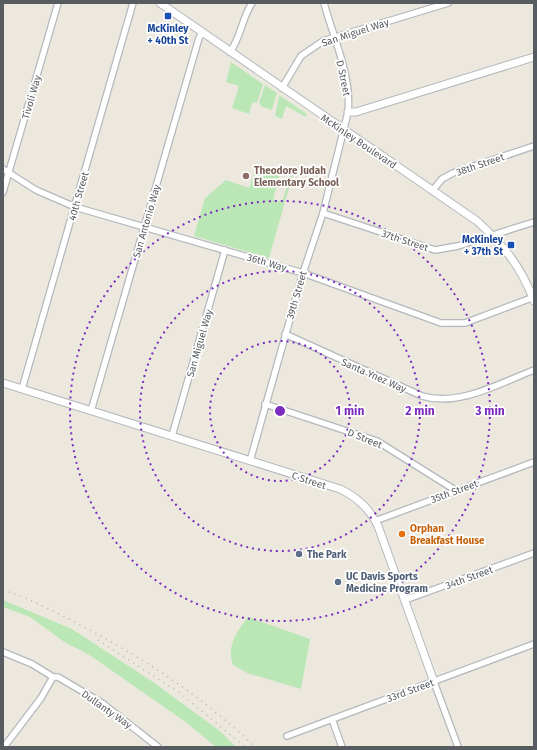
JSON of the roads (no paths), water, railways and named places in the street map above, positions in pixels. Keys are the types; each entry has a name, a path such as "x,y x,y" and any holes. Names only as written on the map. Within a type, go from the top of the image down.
{"street":[{"name":"Tivoli Way","path":"3,192 58,3"},
{"name":"40th Street","path":"22,389 133,3"},
{"name":"McKinley Boulevard","path":"160,3 477,221 492,234 508,252 520,270 534,298"},
{"path":"230,52 236,45 246,12 252,3"},
{"name":"D Street","path":"324,3 347,82 348,112 345,131"},
{"name":"San Miguel Way","path":"282,88 301,56 315,45 333,37 448,3"},
{"name":"San Antonio Way","path":"91,411 202,32"},
{"path":"348,112 356,112 534,57"},
{"name":"39th Street","path":"250,461 302,273 323,213 345,131"},
{"name":"38th Street","path":"432,191 442,179 453,173 534,146"},
{"name":"36th Way","path":"3,169 36,190 75,207 302,273 436,322 450,324 469,321 534,298"},
{"name":"37th Street","path":"323,213 436,250 458,246 492,234 534,222"},
{"name":"San Miguel Way","path":"172,436 225,250"},
{"name":"Santa Ynez Way","path":"285,334 430,399 448,400 460,398 534,370"},
{"name":"C Street","path":"3,383 346,492 362,504 375,520 458,747"},
{"name":"D Street","path":"265,404 377,441 456,490"},
{"name":"35th Street","path":"375,520 534,462"},
{"name":"34th Street","path":"405,600 534,553"},
{"name":"33rd Street","path":"287,736 534,644"},
{"name":"Dullanty Way","path":"3,652 32,664 53,677 58,677 102,703 157,747"},
{"path":"4,746 41,698 53,677"},
{"path":"332,719 342,747"}],"railway":[{"path":"3,590 35,602 66,617 153,667 216,712 255,747"},
{"path":"98,640 180,693 245,747"}],"place":[{"name":"McKinley + 40th St","path":"168,16"},
{"name":"Theodore Judah Elementary School","path":"246,176"},
{"name":"McKinley + 37th St","path":"511,245"},
{"name":"Orphan Breakfast House","path":"402,534"},
{"name":"The Park","path":"299,554"},
{"name":"UC Davis Sports Medicine Program","path":"338,582"}]}
